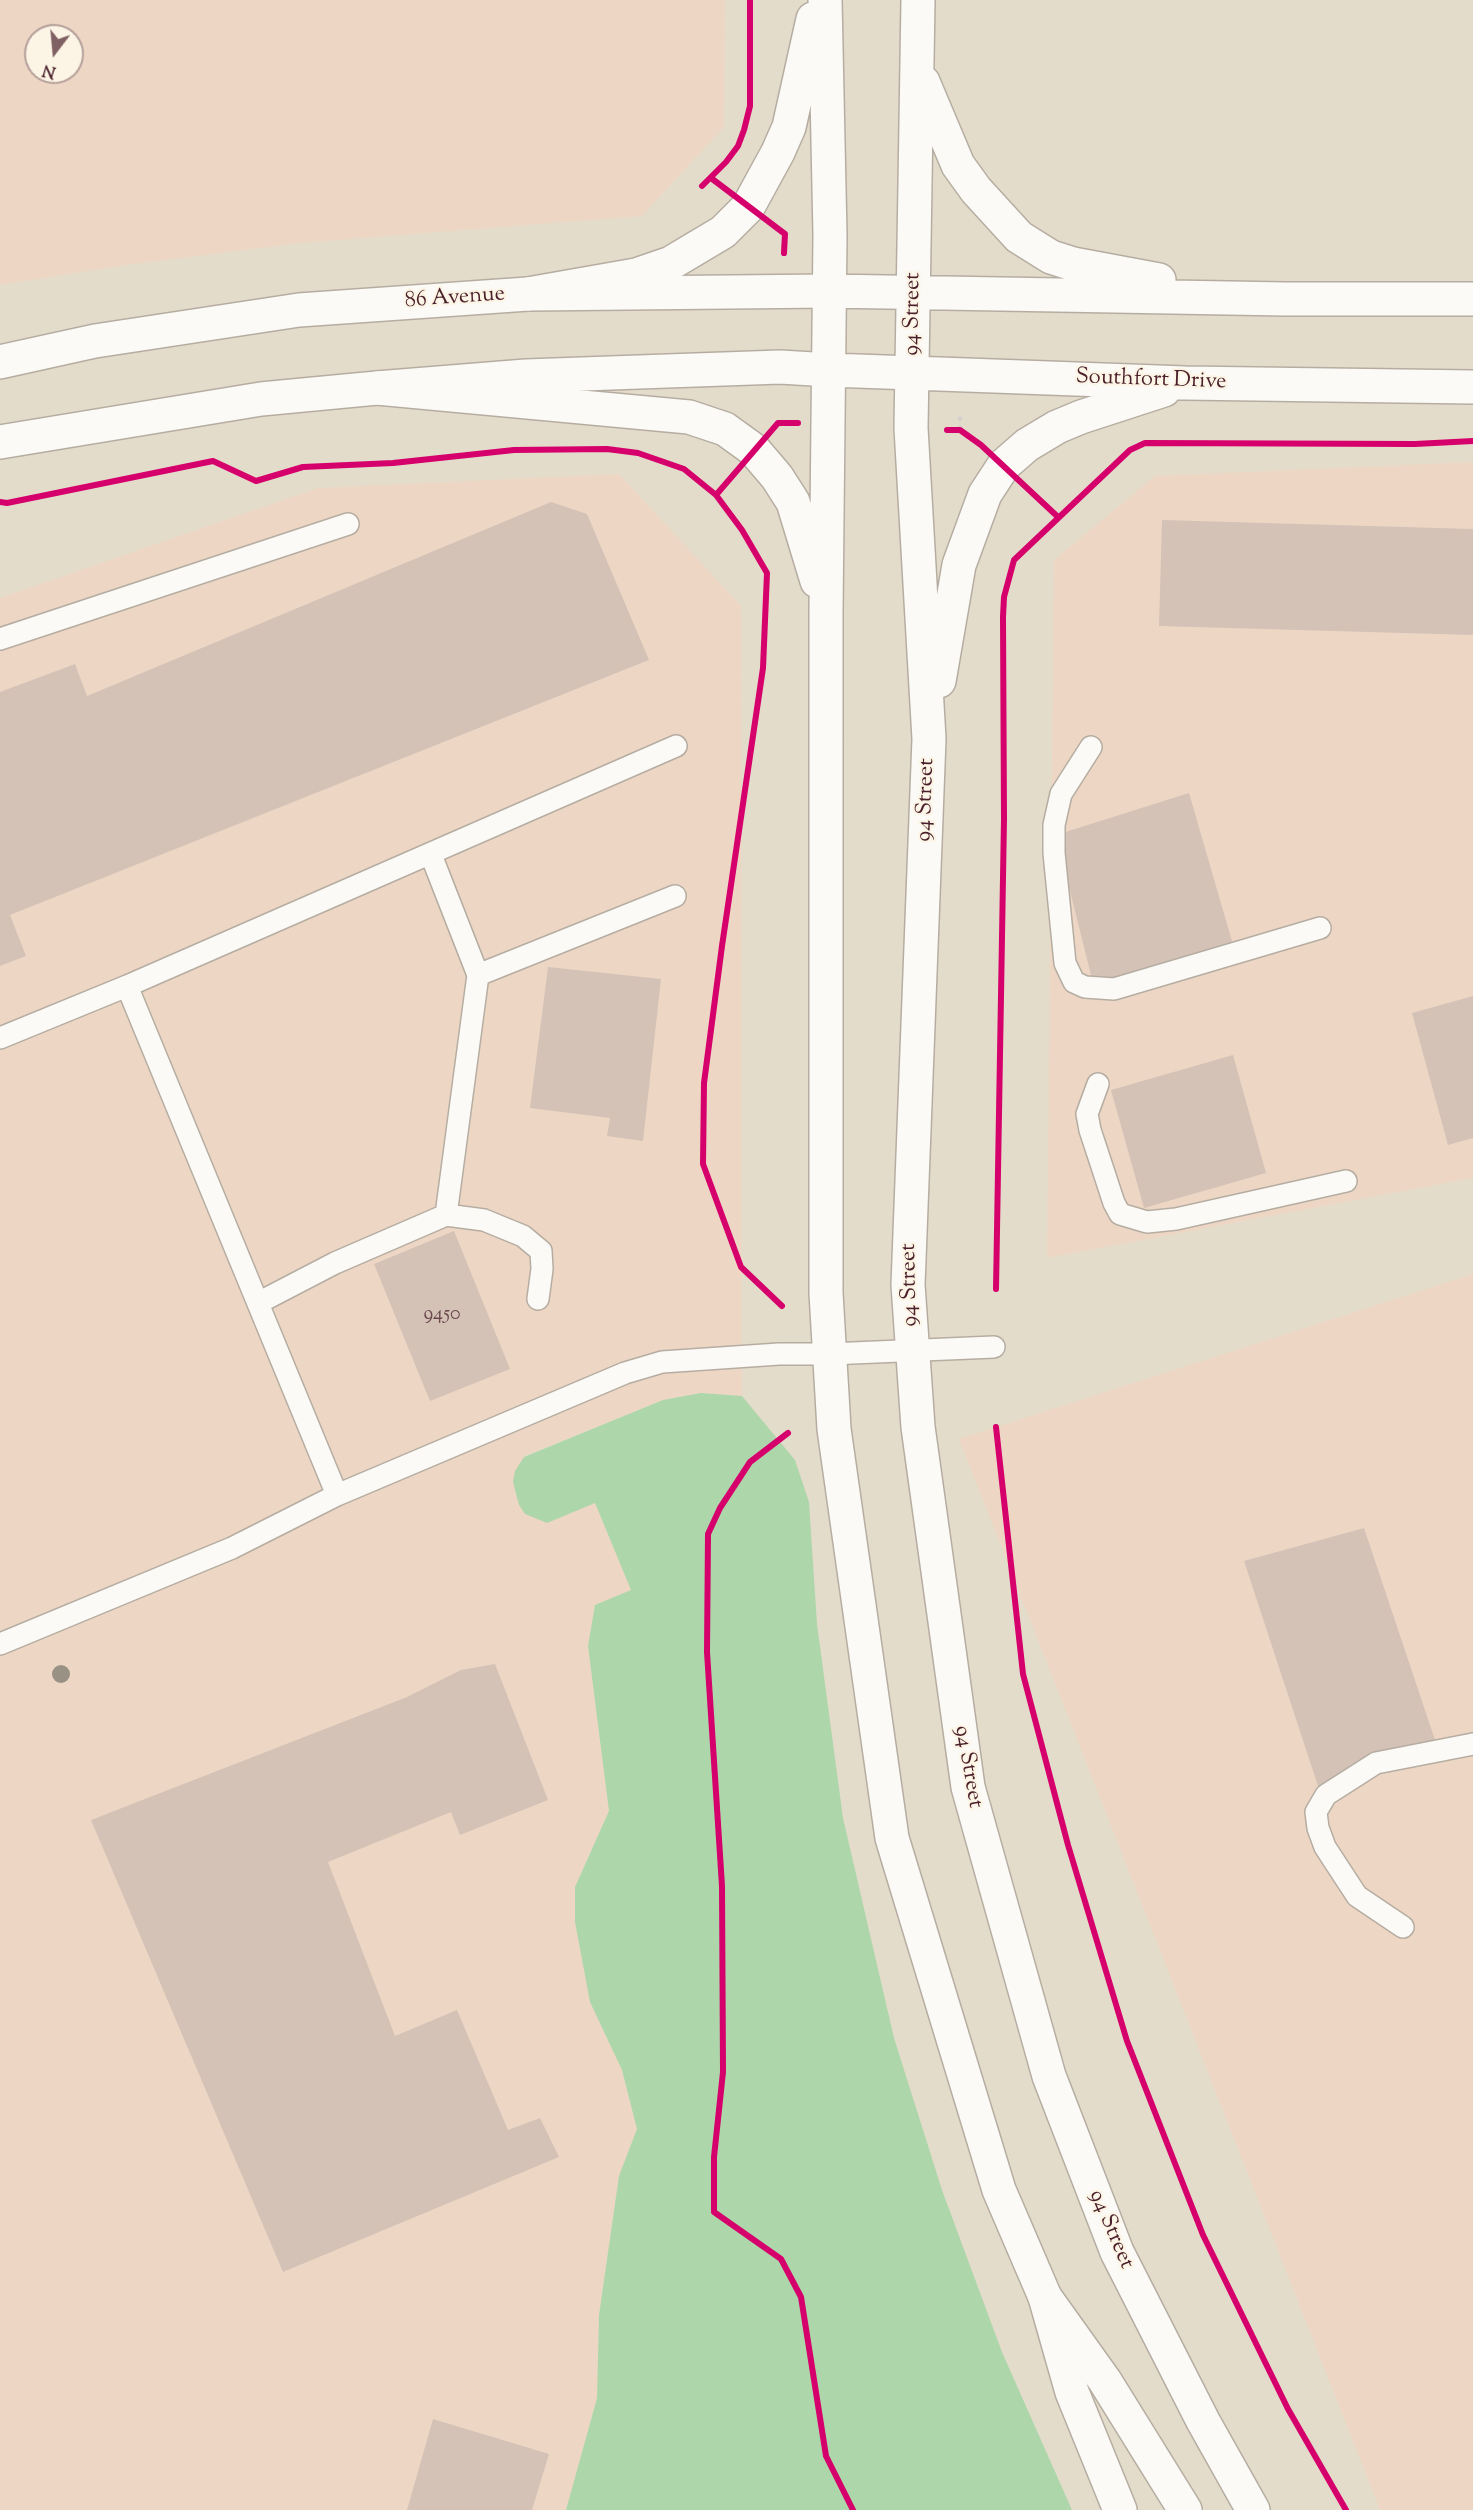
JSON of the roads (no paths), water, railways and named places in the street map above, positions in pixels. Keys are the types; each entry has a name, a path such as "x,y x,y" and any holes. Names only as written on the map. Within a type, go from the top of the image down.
{"main road":[{"path":"528,294 636,275 671,263 723,232 748,207 764,182 789,127 818,0"},
{"path":"825,0 830,291 826,611 826,1293 834,1429 892,1838 999,2190 1045,2297 1072,2392 1120,2510"},
{"name":"94 Street","path":"918,0 919,73 911,428 929,739 908,1285 918,1427 968,1787 1018,1973 1049,2076 1117,2252 1203,2421 1253,2510"},
{"path":"919,73 958,165 976,190 1019,237 1051,257 1100,271 1285,299"},
{"name":"86 Avenue","path":"0,362 95,341 299,310 528,294 830,291 915,294"},
{"path":"915,294 1473,299"},
{"path":"0,442 261,399 377,388 538,376 780,367 830,370"},
{"name":"Southfort Drive","path":"830,370 1185,383 1473,387"},
{"path":"929,739 959,565 985,494 1004,465 1027,445 1065,424 1185,383"},
{"path":"377,388 689,417 726,429 754,450 777,477 793,502 826,611"},
{"path":"1045,2297 1105,2381 1185,2510"}],"lane":[{"path":"0,639 348,524"},
{"path":"0,1038 431,855 676,746"},
{"path":"1091,747 1061,795 1053,825 1065,963 1074,982 1085,987 1114,989 1320,927"},
{"path":"431,855 478,975 446,1215"},
{"path":"478,975 675,896"},
{"path":"127,986 337,1495"},
{"path":"1098,1084 1087,1114 1114,1203 1120,1214 1147,1222 1176,1219 1347,1181"},
{"path":"258,1303 336,1263 446,1215 484,1220 523,1236 542,1251 538,1299"},
{"path":"0,1644 232,1548 337,1495 625,1373 662,1362 779,1354 994,1347"},
{"path":"1403,1927 1357,1896 1325,1847 1318,1828 1316,1812 1326,1795 1376,1763 1473,1744"}]}
